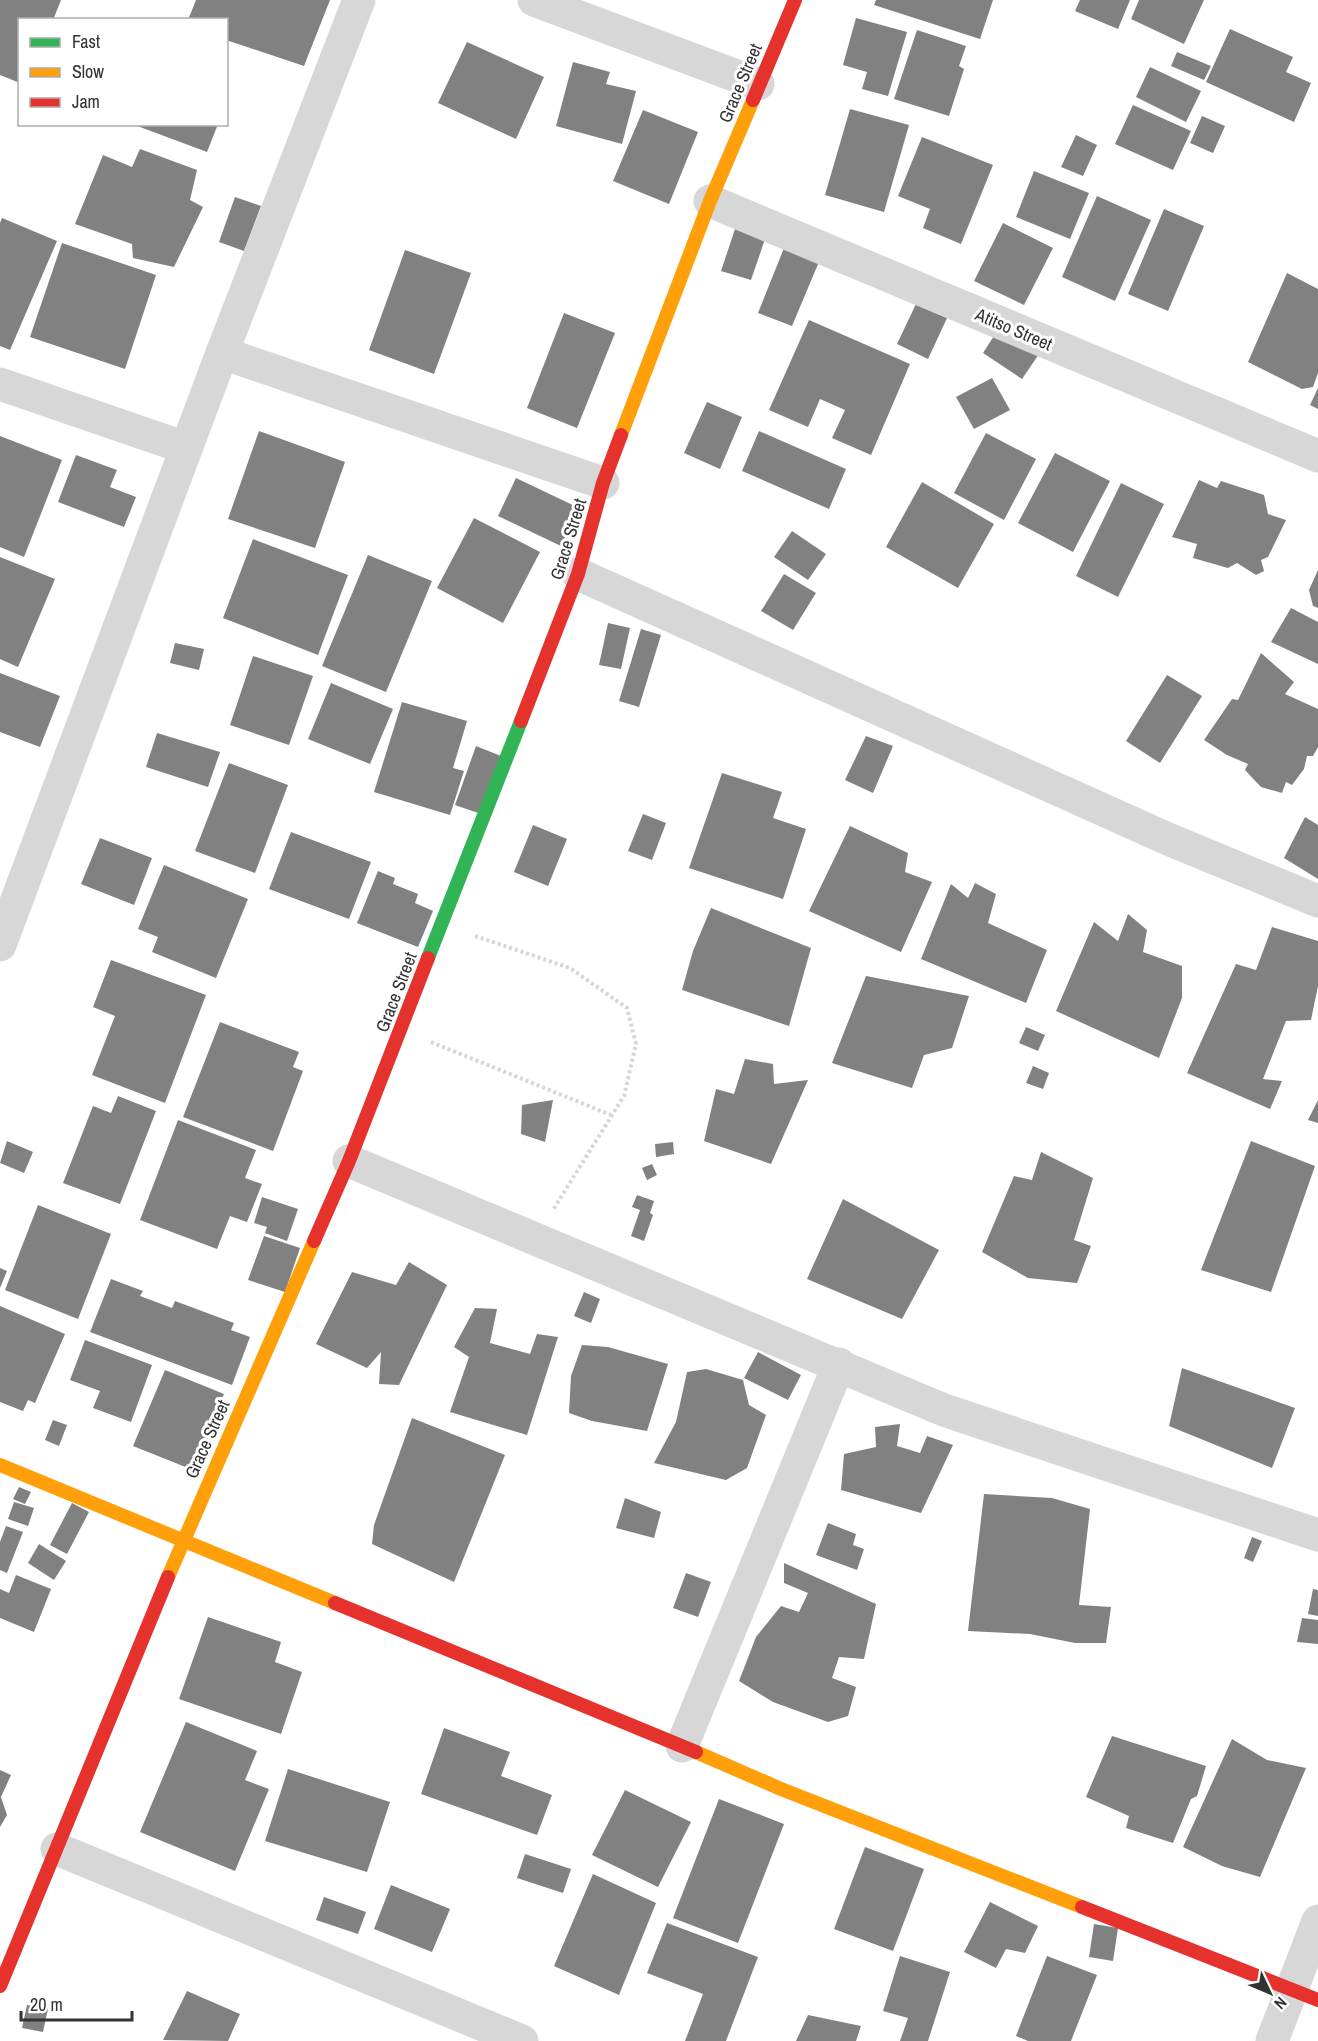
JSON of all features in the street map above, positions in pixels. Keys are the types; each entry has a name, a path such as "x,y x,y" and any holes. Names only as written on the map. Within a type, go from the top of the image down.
{"street":[{"path":"0,945 222,353 359,0"},
{"path":"534,0 758,84"},
{"name":"Grace Street","path":"0,1986 183,1539 349,1161 578,574 603,483 710,201 795,0"},
{"name":"Atitso Street","path":"710,201 1318,456"},
{"path":"222,353 603,483"},
{"path":"0,384 186,448"},
{"path":"578,574 1168,839 1318,901"},
{"path":"349,1161 839,1364 944,1410 1318,1535"},
{"path":"682,1746 839,1364"},
{"path":"0,1465 781,1789 1305,1995"},
{"path":"57,1849 522,2041"},
{"path":"1272,2041 1305,1995 1318,1921"}],"path":[{"path":"442,924 533,958 570,968 627,1008 636,1044 624,1096 555,1205 543,1242"},
{"path":"400,1030 611,1116"}],"building":[{"path":"0,0 61,0 54,18 18,18 18,82 0,75"},
{"path":"196,0 330,0 304,66 228,41 228,18 189,18"},
{"path":"876,0 993,0 980,39 874,5"},
{"path":"1080,0 1130,0 1118,29 1075,11"},
{"path":"1139,0 1204,0 1184,44 1131,19"},
{"path":"856,18 907,32 888,96 862,89 867,72 843,65"},
{"path":"1230,29 1293,57 1286,72 1311,83 1294,122 1206,82"},
{"path":"917,30 966,46 959,66 964,69 949,116 894,99"},
{"path":"467,42 544,77 516,139 438,103"},
{"path":"1177,52 1211,66 1204,80 1171,66"},
{"path":"573,62 610,72 606,84 636,91 622,144 556,126"},
{"path":"1150,67 1201,91 1186,122 1136,97"},
{"path":"1133,105 1191,131 1173,170 1115,144"},
{"path":"850,109 909,125 884,212 825,195"},
{"path":"643,110 698,132 669,204 613,181"},
{"path":"1202,116 1225,126 1213,153 1190,143"},
{"path":"137,126 217,126 207,152"},
{"path":"1076,135 1097,145 1083,176 1061,167"},
{"path":"922,137 993,165 961,244 923,228 930,209 898,196"},
{"path":"140,149 197,170 190,200 203,207 174,267 133,258 132,244 75,224 103,155 132,167"},
{"path":"1034,171 1089,193 1070,239 1016,217"},
{"path":"1097,196 1151,220 1115,301 1062,277"},
{"path":"235,197 261,206 244,251 219,242"},
{"path":"1164,209 1204,226 1168,311 1128,294"},
{"path":"2,218 57,241 10,350 0,346 0,223"},
{"path":"1003,223 1053,248 1024,305 974,281"},
{"path":"735,229 765,239 751,280 721,271"},
{"path":"62,243 156,275 125,369 30,337"},
{"path":"786,243 821,257 792,326 758,313"},
{"path":"405,250 471,273 434,374 369,350"},
{"path":"1287,273 1318,289 1318,373 1313,387 1302,389 1248,362"},
{"path":"916,304 947,318 928,359 897,344"},
{"path":"564,313 615,333 577,428 527,408"},
{"path":"809,320 910,364 871,455 832,438 845,410 820,399 808,427 769,410"},
{"path":"999,328 1039,354 1022,379 983,353"},
{"path":"992,378 1010,410 974,429 956,397"},
{"path":"1318,388 1318,409 1310,405"},
{"path":"707,402 742,417 720,469 684,453"},
{"path":"259,431 345,462 315,548 228,519"},
{"path":"759,431 846,469 829,509 742,471"},
{"path":"986,433 1036,459 1004,520 954,493"},
{"path":"0,436 62,460 24,557 0,547"},
{"path":"1055,453 1110,481 1073,552 1018,523"},
{"path":"76,455 117,470 110,487 136,497 124,527 58,502"},
{"path":"516,478 579,508 561,546 498,516"},
{"path":"1199,480 1217,488 1221,481 1264,495 1268,514 1286,520 1268,557 1261,560 1264,571 1256,575 1237,563 1228,568 1193,558 1197,544 1172,537"},
{"path":"922,482 994,524 958,588 886,547"},
{"path":"1121,483 1164,504 1118,597 1076,576"},
{"path":"474,518 540,552 503,623 437,588"},
{"path":"792,531 826,554 808,580 774,557"},
{"path":"253,539 348,575 318,655 223,618"},
{"path":"368,555 432,581 386,692 322,666"},
{"path":"0,557 55,579 18,667 0,659"},
{"path":"1318,570 1318,608 1313,606 1309,590"},
{"path":"784,574 816,593 793,630 761,611"},
{"path":"1291,608 1318,622 1318,664 1271,642"},
{"path":"608,623 630,628 621,669 599,665"},
{"path":"641,629 661,635 639,707 619,701"},
{"path":"175,643 204,649 199,670 170,663"},
{"path":"1261,653 1294,682 1285,694 1318,709 1318,747 1313,756 1307,756 1304,769 1292,785 1286,782 1282,793 1261,787 1245,770 1248,764 1227,755 1204,740 1232,699 1238,700"},
{"path":"253,656 313,676 289,745 230,725"},
{"path":"0,673 60,696 40,747 0,732"},
{"path":"1167,675 1202,696 1160,763 1126,741"},
{"path":"331,683 393,709 370,764 308,739"},
{"path":"402,702 467,721 453,768 464,771 450,815 374,792"},
{"path":"157,733 220,752 208,787 146,767"},
{"path":"866,736 893,746 873,793 845,780"},
{"path":"476,746 501,756 481,814 455,805"},
{"path":"229,763 288,785 255,873 195,851"},
{"path":"722,773 782,792 773,818 806,829 783,899 689,868"},
{"path":"643,814 666,823 652,860 628,851"},
{"path":"1305,817 1318,825 1318,879 1284,858"},
{"path":"533,825 567,839 548,886 514,872"},
{"path":"850,826 908,853 905,872 932,882 901,952 809,911"},
{"path":"291,832 371,862 349,919 269,889"},
{"path":"100,838 152,858 134,905 81,884"},
{"path":"164,865 248,899 216,978 152,952 158,937 138,929"},
{"path":"378,871 395,878 393,884 418,894 415,903 433,911 418,947 357,923"},
{"path":"975,883 996,894 988,923 1047,950 1026,1003 921,959 951,884 968,898"},
{"path":"711,908 811,948 789,1026 682,990 693,951"},
{"path":"1128,914 1147,930 1143,952 1182,966 1182,998 1159,1058 1056,1011 1094,922 1118,941"},
{"path":"1272,927 1318,941 1318,986 1311,1020 1286,1021 1263,1079 1282,1081 1270,1109 1187,1073 1236,964 1256,970"},
{"path":"111,960 206,995 165,1103 92,1075 115,1016 93,1007"},
{"path":"866,976 969,996 952,1048 924,1055 912,1088 832,1063"},
{"path":"220,1022 299,1052 293,1067 303,1071 273,1151 183,1117"},
{"path":"1026,1027 1045,1035 1038,1051 1019,1043"},
{"path":"745,1059 773,1064 774,1084 808,1080 771,1164 704,1141 716,1089 734,1094"},
{"path":"1033,1066 1049,1073 1043,1089 1026,1083"},
{"path":"118,1096 156,1111 120,1204 63,1183 93,1106 111,1113"},
{"path":"553,1100 545,1142 521,1134 522,1105"},
{"path":"1318,1100 1318,1123 1308,1120"},
{"path":"178,1120 256,1150 245,1178 262,1184 247,1222 230,1216 217,1249 140,1220"},
{"path":"7,1141 33,1152 24,1173 0,1163"},
{"path":"1251,1141 1315,1166 1271,1292 1201,1270"},
{"path":"673,1142 674,1154 656,1157 655,1144"},
{"path":"1041,1152 1093,1178 1074,1240 1091,1246 1077,1283 1028,1278 982,1252 1014,1176 1032,1180"},
{"path":"652,1164 657,1175 647,1180 642,1168"},
{"path":"637,1195 654,1201 650,1213 653,1215 644,1241 631,1236 640,1210 632,1207"},
{"path":"262,1197 298,1209 287,1241 265,1233 267,1227 254,1223"},
{"path":"843,1199 939,1250 902,1319 807,1279"},
{"path":"38,1205 111,1234 78,1319 5,1290"},
{"path":"264,1236 300,1248 285,1292 248,1280"},
{"path":"409,1262 447,1285 399,1385 379,1384 381,1352 367,1368 316,1344 352,1272 396,1285"},
{"path":"0,1268 7,1271 0,1288"},
{"path":"111,1279 143,1291 140,1296 172,1308 175,1301 234,1323 231,1330 250,1337 232,1385 90,1332"},
{"path":"584,1292 600,1299 591,1323 574,1316"},
{"path":"0,1306 65,1334 35,1403 28,1400 23,1411 0,1402"},
{"path":"475,1308 497,1309 490,1343 530,1354 537,1334 558,1337 527,1435 450,1412 469,1357 454,1347"},
{"path":"85,1340 152,1365 131,1422 93,1408 100,1391 70,1380"},
{"path":"582,1345 608,1347 668,1364 647,1431 592,1421 569,1413 571,1376"},
{"path":"758,1352 801,1375 788,1400 744,1378"},
{"path":"1182,1368 1295,1408 1272,1468 1169,1426"},
{"path":"706,1369 743,1380 749,1405 766,1415 747,1468 726,1480 654,1463 676,1422 687,1372"},
{"path":"165,1370 224,1394 211,1425 217,1427 198,1472 133,1446"},
{"path":"412,1418 505,1455 454,1582 372,1544 374,1525"},
{"path":"53,1420 67,1425 59,1446 45,1440"},
{"path":"900,1424 897,1446 920,1453 927,1436 953,1445 921,1513 841,1490 844,1454 876,1447 875,1427"},
{"path":"19,1487 31,1492 25,1504 13,1499"},
{"path":"984,1494 1052,1498 1090,1509 1079,1605 1111,1607 1106,1643 1075,1643 1030,1634 968,1631"},
{"path":"625,1498 661,1512 654,1538 616,1528"},
{"path":"14,1502 34,1508 28,1526 8,1519"},
{"path":"72,1503 89,1512 67,1554 50,1545"},
{"path":"828,1523 856,1534 853,1545 864,1549 857,1570 816,1555"},
{"path":"6,1526 23,1532 7,1573 0,1570 0,1542"},
{"path":"1252,1537 1262,1541 1253,1562 1244,1558"},
{"path":"39,1544 66,1561 54,1580 28,1563"},
{"path":"784,1563 876,1604 864,1659 839,1657 832,1678 856,1687 848,1716 828,1722 773,1702 739,1681 756,1637 781,1606 799,1612 808,1593 784,1583"},
{"path":"686,1573 711,1582 698,1617 673,1608"},
{"path":"16,1575 51,1589 34,1632 0,1618 0,1589 9,1593"},
{"path":"1313,1589 1318,1590 1318,1616 1308,1614"},
{"path":"208,1617 281,1642 275,1662 302,1672 281,1734 179,1699"},
{"path":"1302,1618 1318,1620 1318,1644 1297,1642"},
{"path":"186,1722 257,1751 245,1780 269,1789 235,1871 140,1832"},
{"path":"444,1728 510,1752 501,1776 552,1795 537,1835 421,1794"},
{"path":"1112,1736 1206,1766 1197,1796 1191,1799 1173,1843 1126,1828 1129,1816 1086,1797"},
{"path":"1232,1739 1267,1760 1306,1768 1260,1877 1222,1866 1183,1847"},
{"path":"288,1769 390,1802 367,1872 265,1841"},
{"path":"0,1770 11,1775 1,1797 7,1815 0,1827"},
{"path":"625,1790 691,1822 658,1887 592,1855"},
{"path":"719,1799 784,1824 738,1943 673,1918"},
{"path":"865,1847 924,1869 893,1951 834,1929"},
{"path":"525,1854 571,1869 563,1893 517,1878"},
{"path":"593,1874 656,1903 619,1995 554,1966"},
{"path":"391,1885 450,1909 432,1952 374,1929"},
{"path":"324,1897 366,1912 358,1934 316,1920"},
{"path":"990,1902 1038,1926 1025,1953 1006,1949 996,1968 964,1952"},
{"path":"667,1923 758,1957 726,2041 685,2041 703,1994 647,1973"},
{"path":"1094,1924 1118,1928 1113,1961 1089,1957"},
{"path":"900,1956 950,1972 928,2041 900,2041 908,2018 883,2011"},
{"path":"1047,1956 1097,1975 1071,2041 1028,2041 1016,2036"},
{"path":"187,1991 240,2014 228,2041 163,2040"},
{"path":"27,2005 48,2009 43,2032 22,2028"},
{"path":"808,2015 861,2026 856,2041 796,2041"}],"traffic: fast":[{"path":"428,958 521,721"}],"traffic: slow":[{"path":"621,435 710,201 753,100"},
{"path":"168,1577 314,1241"},
{"path":"0,1465 335,1603"},
{"path":"696,1752 781,1789 1082,1907"}],"traffic: jam":[{"path":"753,100 795,0"},
{"path":"521,721 578,574 603,483 621,435"},
{"path":"314,1241 349,1161 428,958"},
{"path":"0,1986 168,1577"},
{"path":"335,1603 696,1752"},
{"path":"1082,1907 1318,2000"}]}
